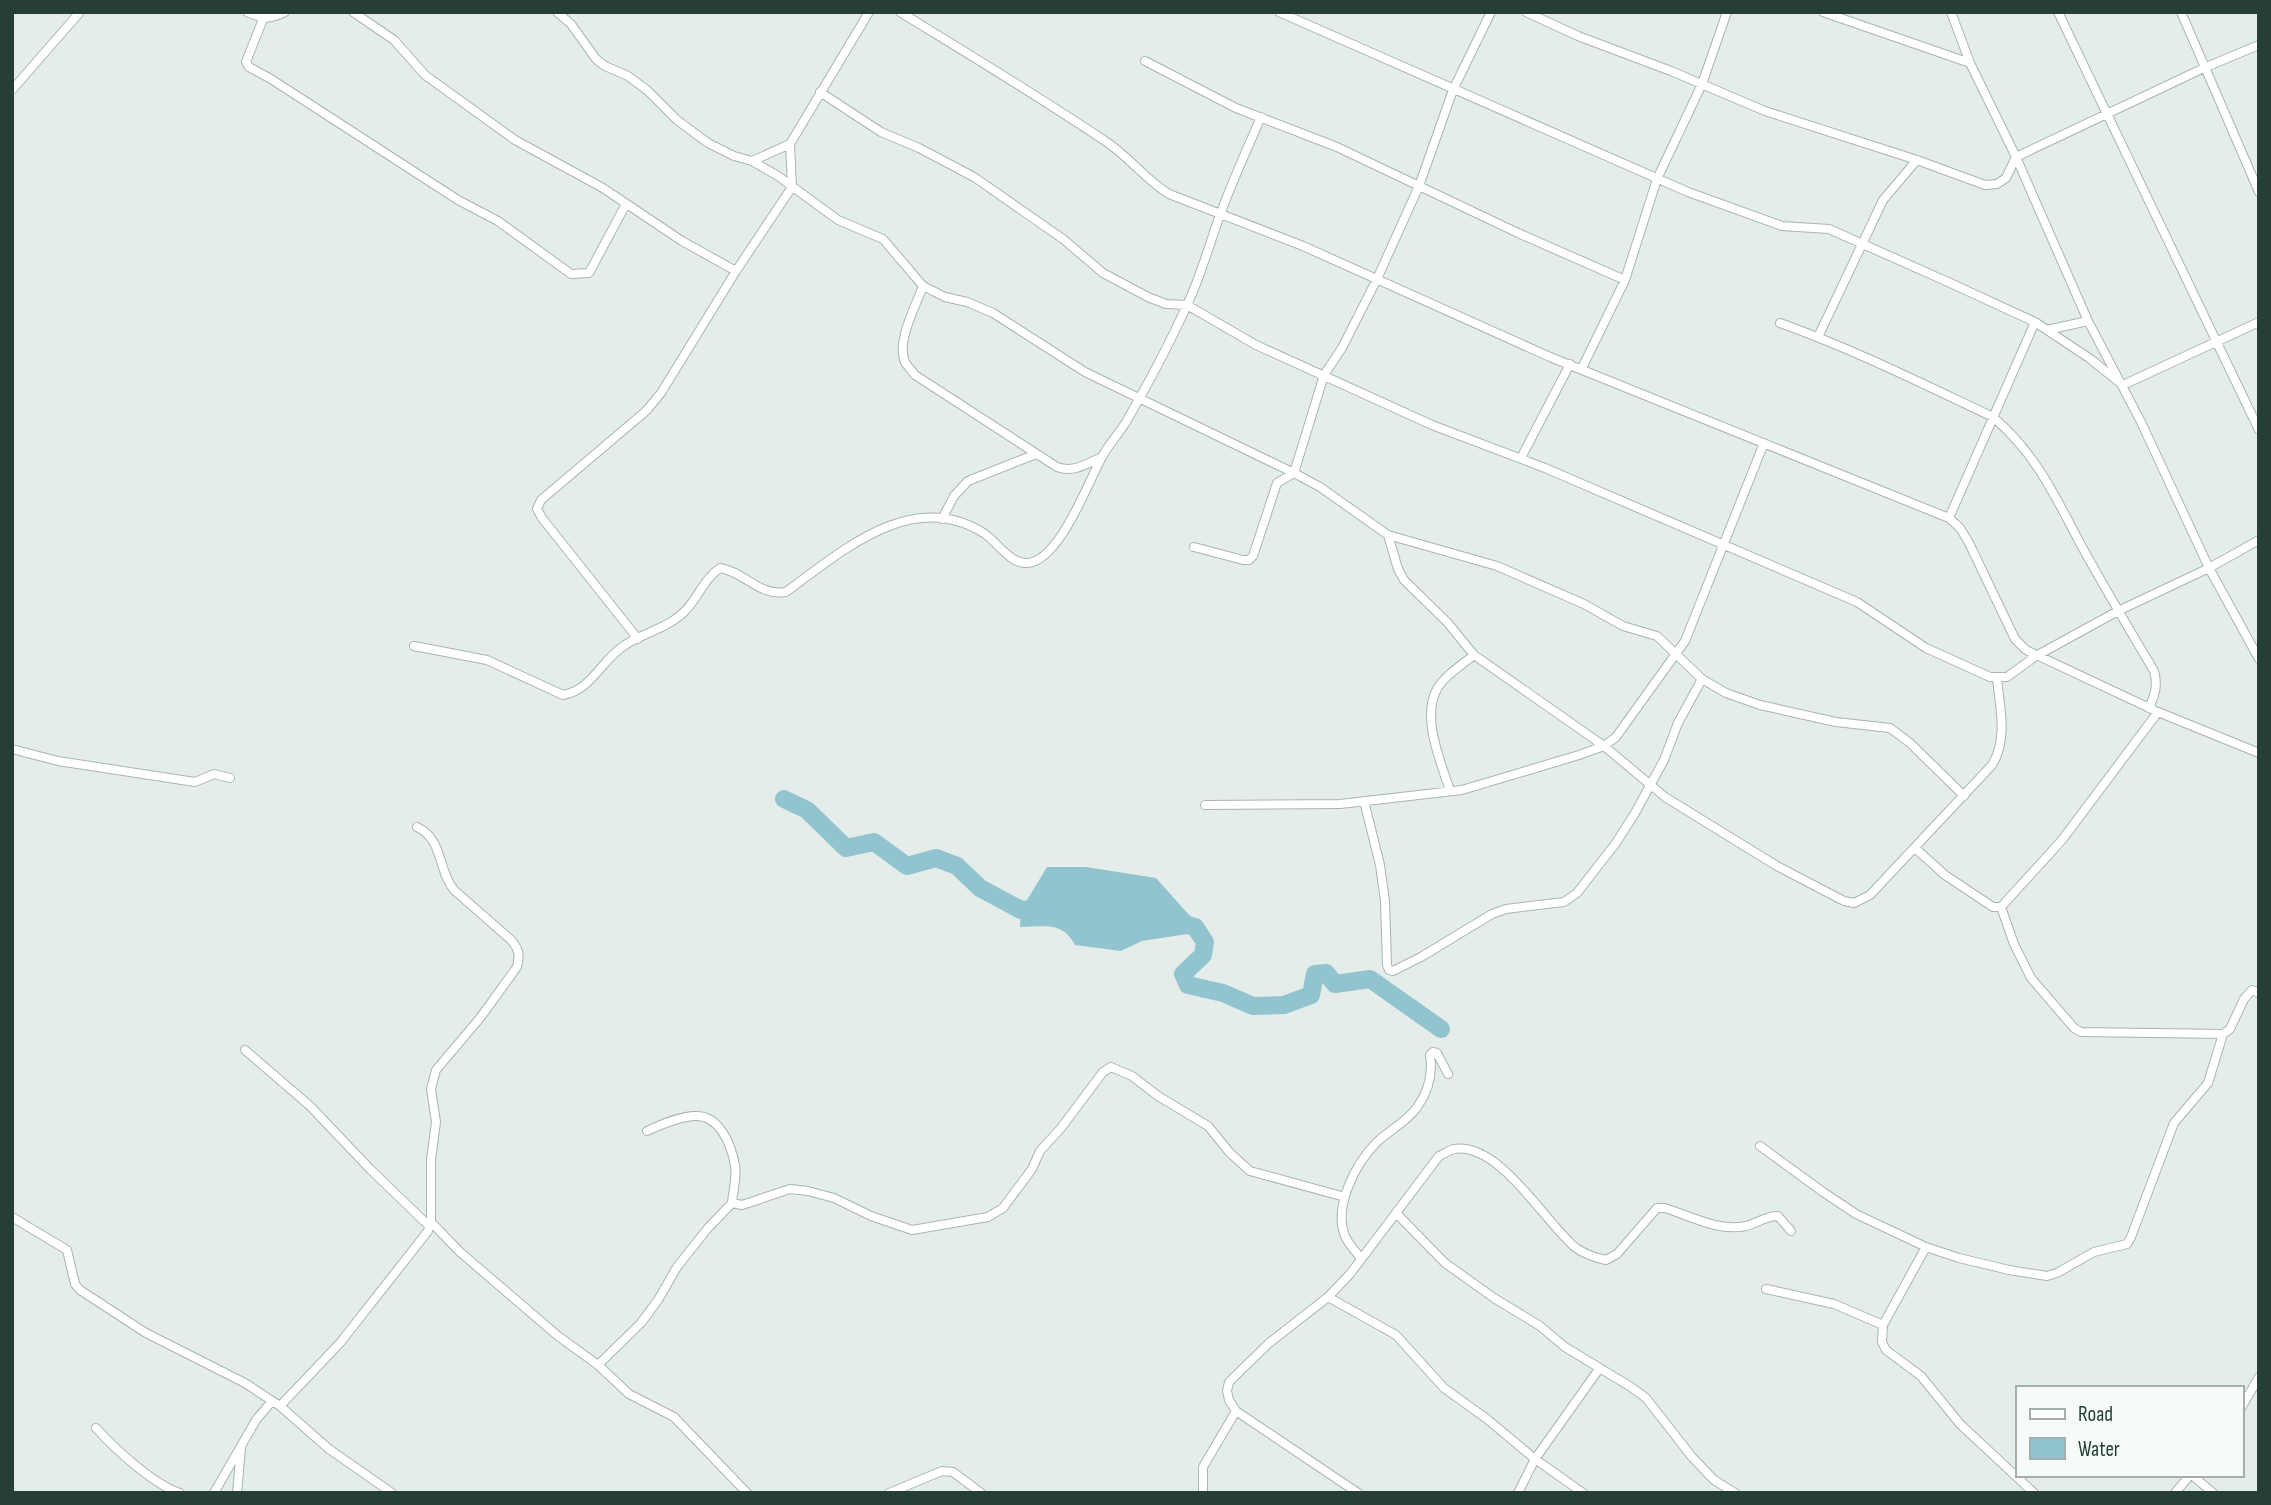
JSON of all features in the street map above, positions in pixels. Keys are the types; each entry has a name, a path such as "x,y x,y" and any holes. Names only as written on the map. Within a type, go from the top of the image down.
{"street":[{"path":"12,90 80,12"},
{"path":"247,12 263,19 271,19 285,12"},
{"path":"353,12 394,40 425,75 515,140 558,162 700,252 736,271"},
{"path":"557,12 571,24 596,59 647,90 677,120 708,143 752,162 838,220 883,239 923,286 945,297 968,302 993,313 1085,372 1294,473 1320,487 1388,535 1497,566 1584,604 1623,625 1657,636 1702,680 1726,693 1760,705 1836,722 1890,728 1910,743 1925,761 1964,796"},
{"path":"638,639 537,509 541,500 646,411 660,393 792,187 790,144 869,12"},
{"path":"900,12 1110,144 1152,183 1169,194 1303,246 1570,364 1949,518 1960,528 1969,543 2015,639 2026,650 2158,712 2259,752"},
{"path":"1279,12 1657,179 1782,226 1829,229 2035,323 2089,358 2123,386"},
{"path":"1194,547 1249,561 1253,556 1277,483 1294,473 1324,375 1342,348 1377,279 1419,186 1453,90 1491,12"},
{"path":"1526,12 1578,36 1765,111 1985,185 1997,184 2006,178 2016,157 2206,67 2259,45"},
{"path":"1582,369 1625,280 1657,179 1702,84 1727,12"},
{"path":"1823,12 1970,63"},
{"path":"1951,12 1970,63 2016,157 2088,321 2123,386 2208,568 2259,659"},
{"path":"2058,12 2259,430"},
{"path":"2181,12 2259,192"},
{"path":"263,19 248,54 246,62 249,67 458,200 498,221 571,274 589,273 626,204"},
{"path":"1145,61 1236,108 1337,147 1625,280"},
{"path":"820,92 881,132 919,148 974,177 1063,239 1103,273 1148,298 1166,304 1187,305 1256,345 1432,425 1521,458 1857,602 1926,648 1997,679 2007,677 2036,656 2118,611 2259,540"},
{"path":"414,646 487,660 562,695 576,692 587,684 610,657 625,645 673,622 688,608 709,576 720,568 731,570 765,591 775,594 786,592 851,544 885,525 913,519 942,519 967,525 985,534 1017,562 1028,564 1038,560 1070,522 1102,457 1140,397 1187,305 1220,214 1261,117"},
{"path":"752,162 790,144"},
{"path":"1818,337 1883,200 1917,160"},
{"path":"923,286 906,328 903,346 904,361 915,375 1066,471 1102,457"},
{"path":"2047,330 2088,321"},
{"path":"2123,386 2259,322"},
{"path":"1780,323 1818,337 1993,417 2028,453 2054,491 2118,611 2154,671 2157,680 2156,693 2149,708"},
{"path":"1949,518 2035,323"},
{"path":"1521,458 1570,364"},
{"path":"1205,805 1340,804 1450,791 1531,770 1604,746 1616,737 1677,654 1694,621 1765,443"},
{"path":"942,519 954,496 968,481 1036,454"},
{"path":"1388,535 1398,569 1405,580 1447,622 1474,655 1604,746 1665,797 1726,836 1844,901 1854,903 1870,895 1964,796 1999,753 2002,736 1997,679"},
{"path":"1450,791 1433,740 1432,706 1436,690 1444,680 1474,655"},
{"path":"1364,801 1383,889 1387,965 1389,970 1393,971 1492,914 1506,909 1564,902 1577,893 1616,843 1664,761 1678,723 1702,680"},
{"path":"1915,848 1945,875 1993,907 2001,907 2062,840 2158,712"},
{"path":"12,749 58,761 195,782 214,774 230,778"},
{"path":"214,1493 241,1445 276,1404 340,1343 423,1241 430,1224 431,1160 436,1122 430,1089 432,1078 480,1018 517,967 520,958 519,949 511,940 454,890 447,881 433,839 426,831 417,827"},
{"path":"2001,907 2014,944 2031,978 2074,1028 2081,1031 2223,1034 2230,1029 2249,992 2252,990 2259,993"},
{"path":"1760,1146 1856,1214 1926,1247 2009,1270 2047,1276 2094,1252 2127,1244 2132,1237 2174,1123 2208,1083 2223,1034"},
{"path":"245,1050 310,1106 378,1177 460,1252 558,1335 598,1365 629,1394 674,1417 747,1493"},
{"path":"1361,1258 1344,1234 1342,1219 1345,1198 1354,1174 1368,1152 1420,1104 1430,1081 1430,1055 1433,1052 1437,1052 1448,1073"},
{"path":"732,1203 742,1205 790,1189 834,1198 871,1216 912,1230 988,1217 1003,1208 1032,1169 1040,1151 1062,1128 1103,1072 1111,1067 1132,1076 1158,1096 1208,1126 1230,1153 1250,1171 1345,1198"},
{"path":"598,1365 641,1323 677,1267 732,1203 735,1167 727,1140 713,1120 696,1115 672,1120 647,1130"},
{"path":"1358,1493 1236,1411 1229,1400 1229,1382 1269,1343 1328,1297 1350,1275 1440,1156 1454,1149 1473,1152 1501,1166 1576,1248 1595,1258 1606,1260 1617,1254 1657,1208 1728,1227 1746,1226 1769,1216 1778,1216 1791,1231"},
{"path":"1396,1213 1445,1263 1539,1326 1565,1347 1646,1398 1698,1463 1714,1480 1735,1493"},
{"path":"12,1217 67,1250 75,1284 80,1290 146,1333 238,1379 276,1404 329,1449 392,1493"},
{"path":"1926,1247 1883,1325 1882,1342 1886,1350 1921,1376 1960,1423 2016,1476"},
{"path":"1766,1289 1842,1306 1883,1325"},
{"path":"1328,1297 1396,1335 1444,1388 1487,1419 1535,1460 1584,1493"},
{"path":"1518,1493 1535,1460 1599,1369"},
{"path":"2243,1405 2259,1377"},
{"path":"2249,1397 2259,1394"},
{"path":"1203,1493 1203,1467 1236,1411"},
{"path":"96,1429 163,1486 180,1493"},
{"path":"237,1493 241,1445"},
{"path":"889,1493 942,1471 953,1472 981,1493"},
{"path":"2017,1477 2034,1493"},
{"path":"2175,1493 2189,1477"},
{"path":"2193,1477 2213,1493"}],"water":[{"path":"1047,867 1086,867 1156,878 1199,926 1194,933 1142,941 1121,951 1075,945 1064,932 1052,927 1020,927 1021,910"}],"waterway":[{"path":"784,799 807,810 846,848 874,842 907,866 936,858 957,866 980,888 1021,910 1045,908"},
{"path":"1176,922 1195,927 1205,942 1203,955 1183,974 1188,985 1223,993 1253,1006 1284,1005 1311,995 1315,974 1326,973 1335,984 1370,979 1441,1029"}]}
